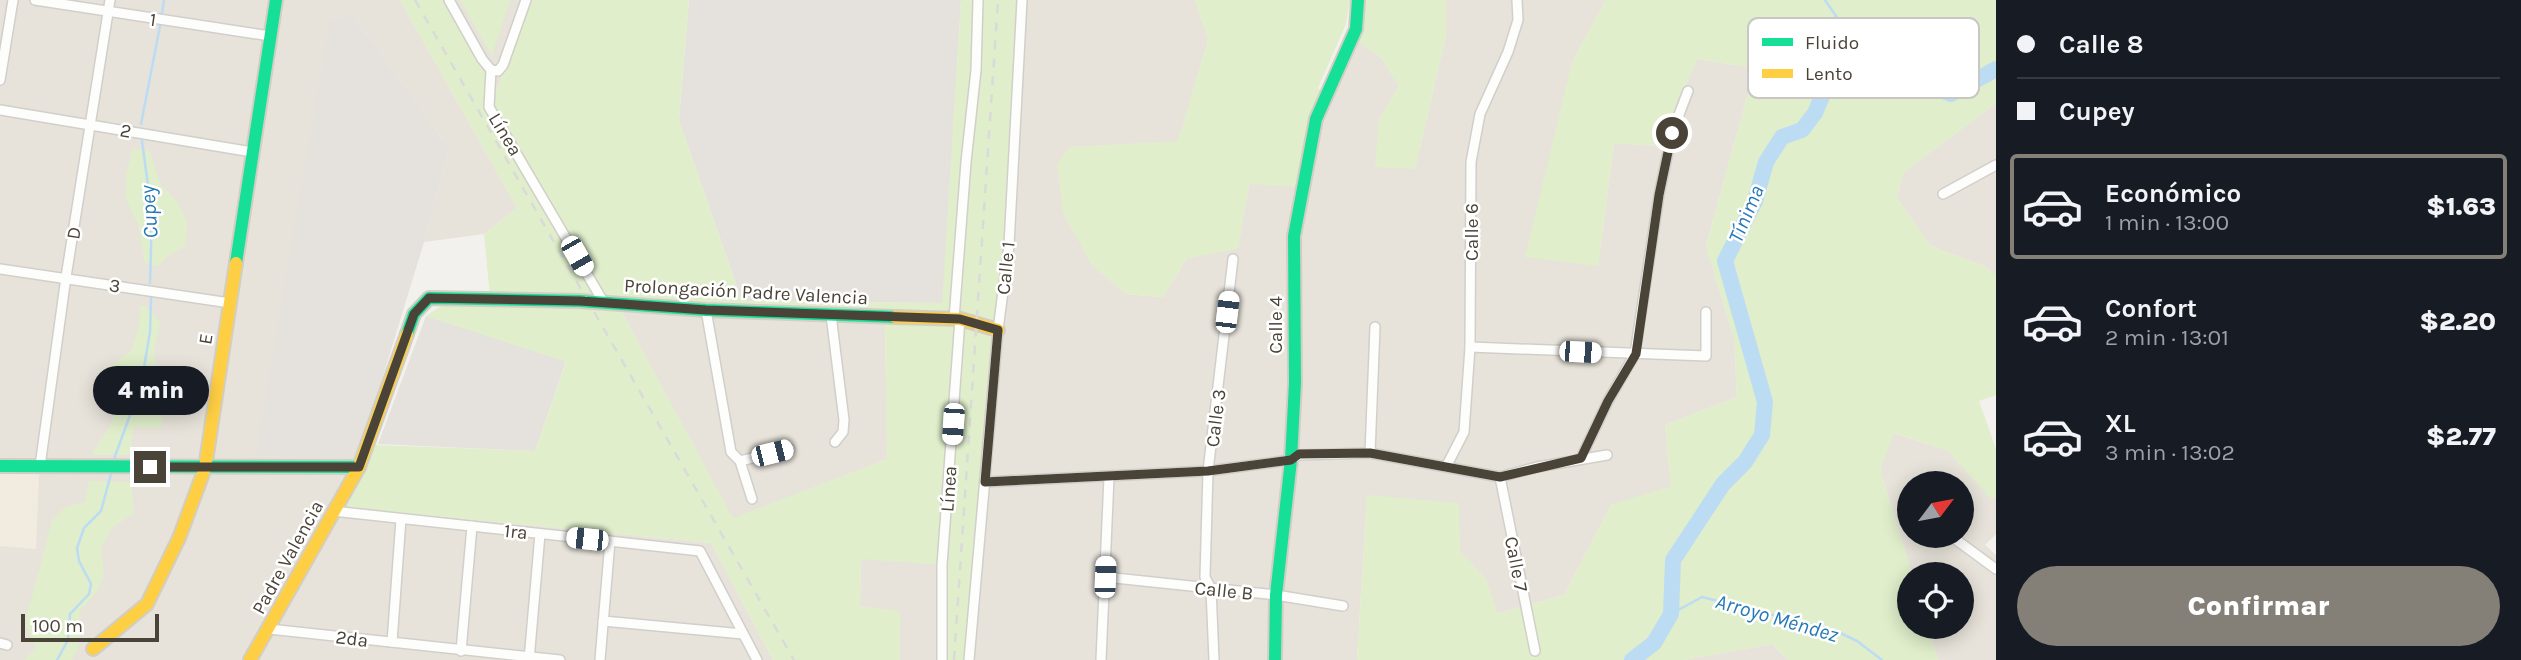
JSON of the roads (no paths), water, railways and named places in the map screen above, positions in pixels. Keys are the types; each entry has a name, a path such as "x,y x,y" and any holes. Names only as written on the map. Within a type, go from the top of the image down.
{"street":[{"path":"0,80 13,0"},
{"name":"1","path":"35,0 270,36"},
{"name":"D","path":"40,466 66,277 110,0"},
{"name":"E","path":"93,649 147,604 179,538 205,468 276,0"},
{"path":"449,0 482,59 491,70 498,71 503,65 527,0"},
{"name":"Línea","path":"942,660 942,565 966,162 976,70 978,0"},
{"name":"Calle 1","path":"969,660 998,330 1009,245 1022,0"},
{"name":"Calle 4","path":"1275,660 1276,595 1291,460 1295,383 1294,236 1316,119 1356,29 1358,0"},
{"name":"Calle 6","path":"1446,467 1464,432 1470,347 1471,162 1480,114 1508,52 1518,20 1517,0"},
{"name":"Línea","path":"491,70 489,107 604,303"},
{"path":"1581,458 1608,401 1636,354 1659,195 1672,133 1688,91"},
{"name":"2","path":"0,110 252,152"},
{"path":"1943,194 1996,165"},
{"name":"Calle 3","path":"1213,660 1211,589 1205,577 1208,471 1233,259"},
{"name":"3","path":"0,268 230,303"},
{"name":"Prolongación Padre Valencia","path":"414,314 429,298 957,319 998,330"},
{"path":"706,310 730,452 740,461 752,499"},
{"path":"1470,347 1706,356 1706,313"},
{"name":"Padre Valencia","path":"250,660 359,467 414,314"},
{"path":"831,315 844,420 843,432 835,442"},
{"path":"1370,453 1375,327"},
{"path":"740,461 790,449"},
{"path":"985,482 1208,471 1291,460 1299,454 1370,453 1500,477 1581,458 1606,455"},
{"path":"0,466 359,467"},
{"path":"332,468 342,477 343,494"},
{"path":"1101,660 1109,477"},
{"name":"Calle 7","path":"1500,477 1535,651"},
{"name":"1ra","path":"333,511 700,551 743,634"},
{"path":"392,642 401,519"},
{"path":"461,650 472,526"},
{"path":"529,658 540,534"},
{"path":"600,660 610,541"},
{"path":"1967,548 1996,569"},
{"name":"Calle B","path":"1105,577 1276,595 1343,606"},
{"path":"603,621 743,634 757,660"},
{"name":"2da","path":"269,629 560,660"}],"waterway":[{"name":"Cupey","path":"162,13 164,0"},
{"path":"1825,0 1837,18"},
{"name":"Cupey","path":"141,124 160,26"},
{"name":"Tínima","path":"1979,78 1996,69"},
{"name":"Tínima","path":"1632,660 1654,643 1671,614 1673,560 1723,484 1745,462 1762,435 1765,402 1725,261 1755,201 1766,162 1782,137 1802,130 1815,113 1821,98"},
{"name":"Cupey","path":"142,141 152,215 150,283"},
{"name":"Cupey","path":"114,459 141,385 150,332 151,298"},
{"name":"Cupey","path":"57,660 68,640 70,614 89,594 91,584 79,561 77,548 84,528 101,511 111,474"},
{"name":"Arroyo Méndez","path":"1671,614 1702,597 1836,631 1857,641 1882,660"}],"railway":[{"path":"415,0 794,660"},
{"path":"954,660 998,0"}]}
